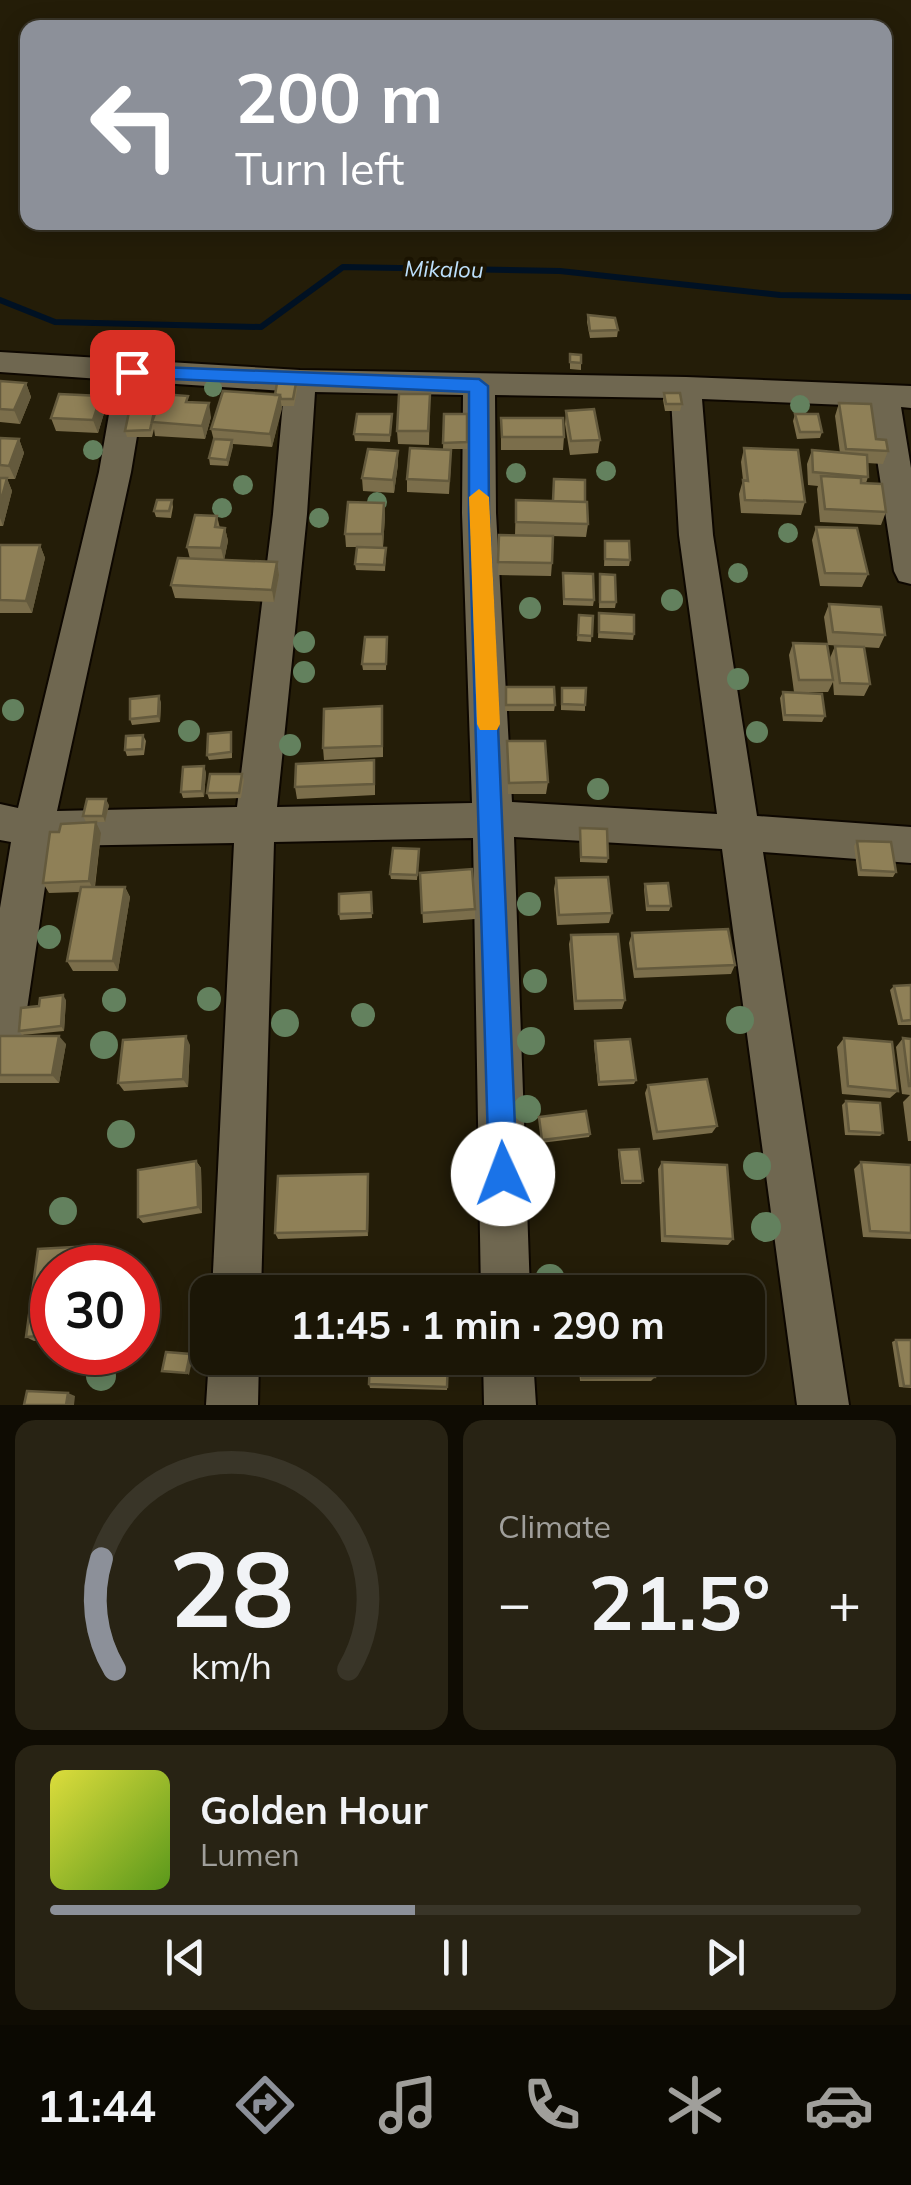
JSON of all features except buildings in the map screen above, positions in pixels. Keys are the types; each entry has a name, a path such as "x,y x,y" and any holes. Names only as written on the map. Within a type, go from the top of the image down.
{"street":[{"path":"0,362 300,381 897,396 911,571"},
{"path":"0,1043 17,826 115,472 132,372"},
{"path":"237,1275 255,823 290,514 300,381"},
{"path":"479,386 479,513 493,820 506,1275"},
{"path":"686,388 696,535 824,1405"},
{"path":"17,826 540,819 911,845"},
{"path":"232,1405 233,1375"},
{"path":"509,1375 510,1405"}],"waterway":[{"name":"Mikalou","path":"0,300 55,322 261,327 343,267 560,271 780,295 911,297"}],"slow traffic":[{"path":"479,497 488,724"}],"route":[{"path":"132,372 479,386 479,513 503,1174"}]}
